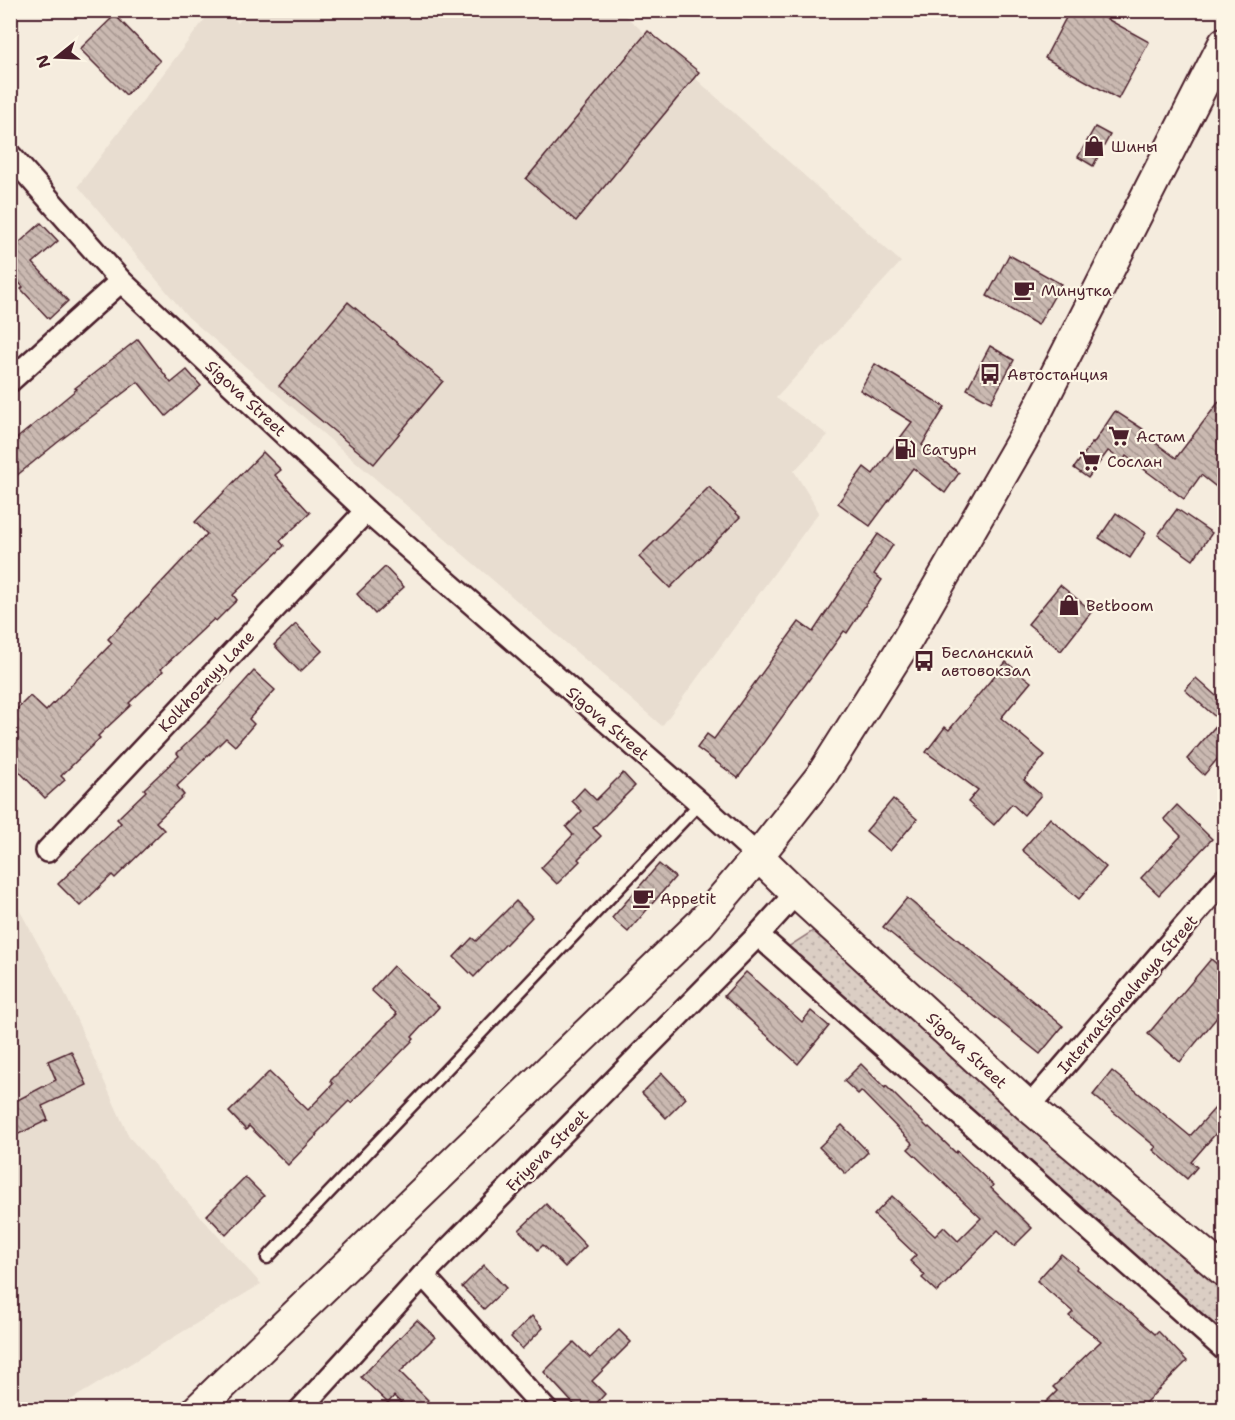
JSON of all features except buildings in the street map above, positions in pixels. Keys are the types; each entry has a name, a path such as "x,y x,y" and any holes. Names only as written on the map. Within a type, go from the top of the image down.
{"main road":[{"path":"197,1410 700,924 758,856 821,776 907,640 1024,437 1224,43"},
{"name":"Sigova Street","path":"758,856 1029,1107 1224,1271"}],"street":[{"name":"Sigova Street","path":"10,155 121,281 366,511 758,856"},
{"path":"10,381 121,281"},
{"name":"Kolkhoznyy Lane","path":"47,851 366,511"},
{"name":"Internatsionalnaya Street","path":"1029,1107 1224,880"},
{"name":"Friyeva Street","path":"300,1410 423,1275 758,935 796,893"},
{"path":"758,935 1224,1350"},
{"path":"423,1275 546,1410"}],"lane":[{"path":"267,1258 700,803"}],"shaded area":[{"path":"248,10 620,11 901,262 776,398 828,435 794,471 819,512 662,726 188,317 78,186 211,11 227,11 238,23"},
{"path":"10,893 63,989 129,1137 261,1284 56,1409 11,1409"},
{"path":"816,929 1224,1280 1224,1340 783,950"}],"place":[{"name":"Шины","path":"1094,146"},
{"name":"Минутка","path":"1024,290"},
{"name":"Автостанция","path":"990,374"},
{"name":"Астам","path":"1119,436"},
{"name":"Сатурн","path":"905,449"},
{"name":"Сослан","path":"1090,461"},
{"name":"Betboom","path":"1069,605"},
{"name":"Бесланский автовокзал","path":"924,661"},
{"name":"Appetit","path":"643,898"}]}
